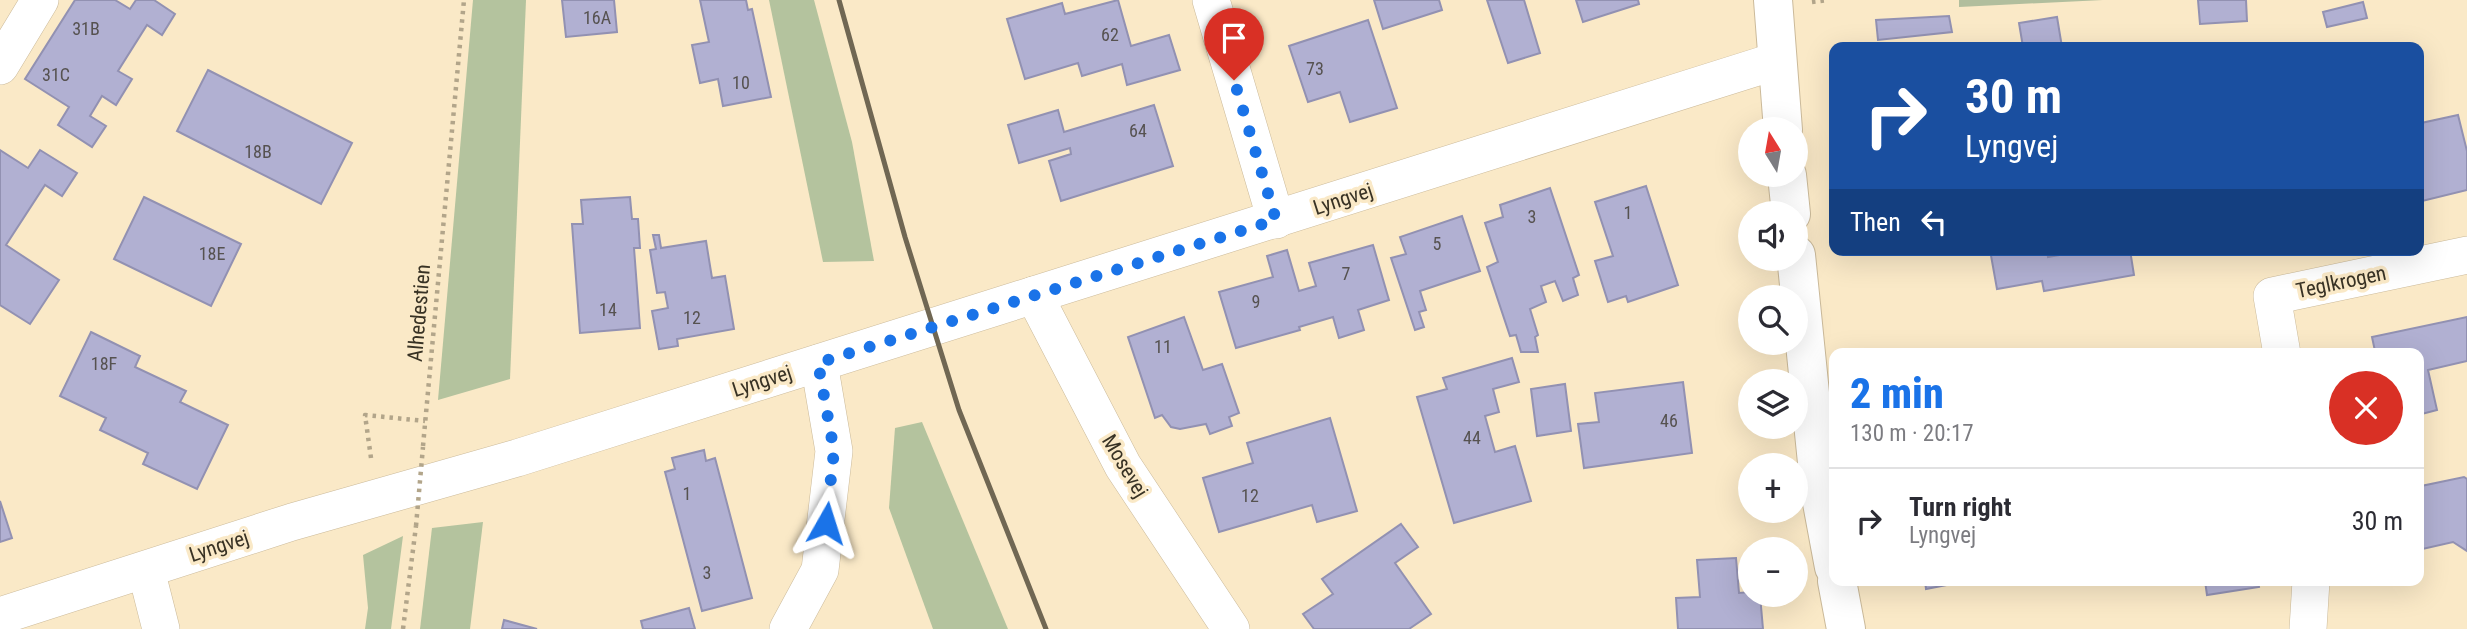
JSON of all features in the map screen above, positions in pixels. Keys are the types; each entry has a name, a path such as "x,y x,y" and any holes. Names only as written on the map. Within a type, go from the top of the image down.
{"street":[{"path":"0,66 40,0"},
{"path":"1210,0 1276,220"},
{"path":"1773,0 1782,117"},
{"name":"Lyngvej","path":"0,616 292,522 517,458 1776,61"},
{"name":"Teglkrogen","path":"2281,348 2272,296 2467,255"},
{"path":"1798,271 1820,492 1829,540"},
{"name":"Mosevej","path":"1034,295 1123,466 1231,629"},
{"path":"788,629 820,570 834,451 818,363"},
{"path":"146,570 161,629"},
{"path":"1838,586 1846,629"},
{"path":"2308,629 2311,586"}],"path":[{"name":"Alhedestien","path":"403,629 423,447 464,0"},
{"path":"365,415 425,421"}],"green space":[{"path":"473,0 526,0 510,379 438,400"},
{"path":"769,0 814,0 852,142 874,261 823,262"},
{"path":"1959,0 2103,0 1959,7"},
{"path":"922,422 1008,629 933,629 889,508 895,428"},
{"path":"483,522 470,629 420,629 432,528"},
{"path":"403,536 391,629 365,629 368,608 363,555"}],"building":[{"path":"75,0 115,0 130,9 136,0 154,0 175,14 162,35 147,25 118,71 132,79 116,105 102,96 90,116 106,126 92,147 58,125 69,107 25,79"},
{"path":"562,0 614,0 617,32 566,37"},
{"path":"700,0 746,0 748,10 752,9 771,97 723,106 718,79 700,83 692,45 709,42"},
{"path":"1118,0 1131,46 1169,35 1180,70 1127,85 1122,64 1082,76 1078,63 1025,79 1007,19 1062,3 1065,14"},
{"path":"1374,0 1439,0 1442,10 1383,29"},
{"path":"1487,0 1524,0 1540,53 1508,63"},
{"path":"1576,0 1638,0 1639,4 1583,22"},
{"path":"2198,0 2246,0 2247,21 2200,24"},
{"path":"2363,2 2367,18 2327,27 2323,12"},
{"path":"1949,16 1952,32 1878,40 1876,20"},
{"path":"2057,17 2061,42 2022,42 2019,23"},
{"path":"1368,20 1397,108 1350,122 1340,92 1308,102 1289,46"},
{"path":"208,70 352,143 321,204 177,131"},
{"path":"1154,105 1173,166 1061,201 1049,161 1071,154 1070,148 1019,163 1008,125 1058,110 1064,132"},
{"path":"2458,115 2467,151 2467,190 2424,201 2424,122"},
{"path":"0,150 28,168 40,150 77,173 62,196 45,185 6,245 59,280 30,324 0,305"},
{"path":"1646,186 1678,285 1628,302 1626,296 1608,302 1595,261 1613,256 1595,202"},
{"path":"1550,188 1579,275 1573,278 1578,295 1563,301 1555,281 1541,286 1546,302 1530,309 1538,335 1535,337 1538,352 1521,352 1516,335 1510,336 1487,267 1498,262 1485,223 1503,217 1500,205"},
{"path":"144,197 241,244 211,306 114,259"},
{"path":"630,197 632,219 638,219 640,248 634,248 640,328 580,333 572,224 583,224 581,200"},
{"path":"1462,216 1480,271 1420,291 1426,310 1419,312 1424,327 1415,330 1391,258 1406,254 1400,237"},
{"path":"653,235 659,235 661,248 706,241 712,278 725,276 734,329 677,339 678,346 659,349 652,311 668,308 665,292 657,293 650,250 656,249"},
{"path":"1373,245 1389,300 1358,310 1364,330 1339,338 1333,317 1299,327 1300,330 1236,348 1219,292 1273,277 1267,256 1287,250 1299,291 1316,286 1309,263"},
{"path":"1991,256 2131,256 2134,275 2044,291 2042,281 1997,289"},
{"path":"1184,317 1203,370 1222,364 1239,413 1229,417 1232,426 1210,434 1206,424 1180,429 1171,427 1162,415 1155,418 1128,337"},
{"path":"2467,317 2467,361 2428,370 2437,410 2424,413 2424,348 2374,348 2372,337"},
{"path":"91,332 140,356 135,367 186,391 180,402 228,425 197,489 143,464 148,453 100,430 106,418 60,396"},
{"path":"1512,358 1519,382 1493,389 1499,412 1485,416 1495,452 1515,446 1531,501 1454,523 1417,397 1447,389 1443,378"},
{"path":"1683,382 1692,453 1584,468 1578,424 1599,422 1595,393"},
{"path":"1565,384 1571,431 1537,436 1531,389"},
{"path":"1330,418 1357,511 1317,522 1312,505 1219,532 1203,478 1253,463 1247,443"},
{"path":"704,450 706,461 715,458 752,598 702,611 665,472 675,469 672,458"},
{"path":"2464,477 2467,479 2467,551 2453,542 2424,549 2424,485"},
{"path":"0,501 12,538 0,542"},
{"path":"1401,524 1418,547 1395,563 1431,614 1409,629 1314,629 1303,614 1333,594 1322,579"},
{"path":"1736,558 1738,607 1761,607 1763,629 1678,629 1676,598 1700,597 1697,560"},
{"path":"2206,586 2259,587 2207,595"},
{"path":"689,608 695,629 643,629 641,621"},
{"path":"504,620 537,629 502,629"}],"railway":[{"path":"839,0 905,237 959,410 1046,629"}],"route":[{"path":"826,523 834,451 818,363 1276,220 1234,80"}]}
